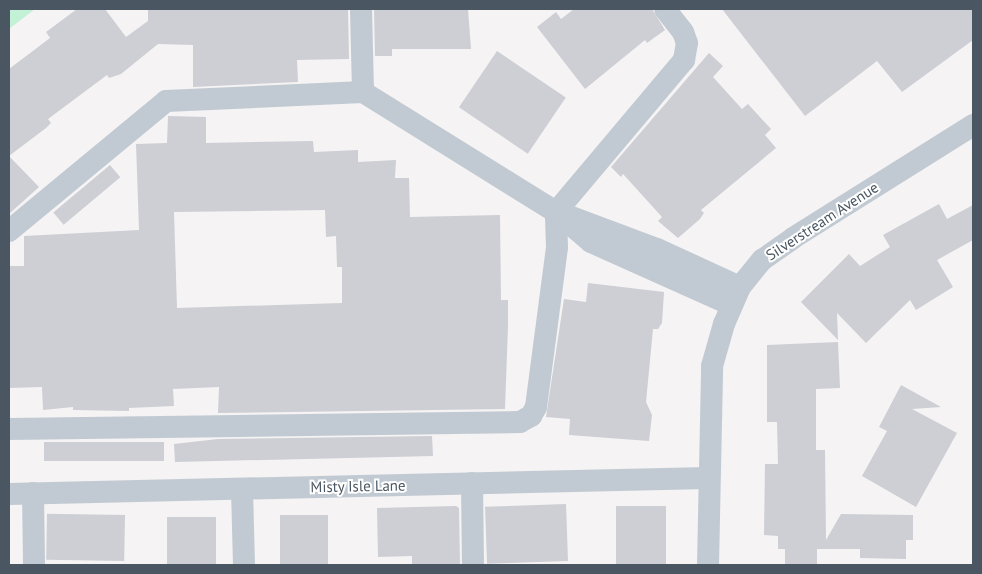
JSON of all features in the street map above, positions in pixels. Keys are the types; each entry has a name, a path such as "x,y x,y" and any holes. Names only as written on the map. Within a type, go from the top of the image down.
{"street":[{"path":"361,9 363,92"},
{"path":"9,429 520,422 530,416 536,407 557,247 556,212 684,60 686,43 683,32 665,9"},
{"path":"9,231 166,101 363,92 556,212 591,242 736,296"},
{"name":"Silverstream Avenue","path":"708,565 708,478 712,366 736,296 762,260 793,238 973,125"},
{"name":"Misty Isle Lane","path":"9,494 708,478"},
{"path":"472,483 473,565"},
{"path":"242,489 244,565"},
{"path":"33,494 34,565"}],"green space":[{"path":"9,9 35,9 9,29"}],"building":[{"path":"77,9 105,9 126,37 148,21 148,9 348,9 349,59 297,60 298,82 193,87 193,45 158,44 121,74 109,78 107,75 48,119 51,123 46,128 9,156 9,69 50,38 46,32"},
{"path":"374,9 468,9 471,49 392,49 392,56 375,56"},
{"path":"574,9 652,9 665,30 647,43 645,40 585,89 537,27 556,12 561,19"},
{"path":"722,9 973,9 973,40 902,92 877,61 805,116"},
{"path":"497,51 566,97 528,154 459,107"},
{"path":"709,53 723,66 713,77 742,109 748,104 771,129 765,135 776,148 701,210 704,213 700,219 678,238 658,221 662,217 623,174 621,177 611,167"},
{"path":"168,116 206,117 206,143 313,141 314,152 358,150 358,162 396,160 395,178 409,178 410,217 500,215 501,300 508,300 505,409 218,413 219,387 173,389 174,406 129,408 129,411 73,410 73,407 43,410 42,387 9,388 9,266 24,266 24,236 139,230 136,144 167,143","holes":["325,210 326,237 336,236 337,267 342,267 342,303 177,308 174,212"]},
{"path":"9,156 39,187 9,214"},
{"path":"110,165 120,177 64,225 53,213"},
{"path":"939,204 947,219 973,205 973,240 937,260 953,287 916,310 910,300 866,343 837,313 838,340 801,302 849,254 860,266 890,247 883,235"},
{"path":"588,283 664,292 662,323 658,329 653,329 646,402 652,415 649,441 569,435 570,419 546,417 564,299 586,302"},
{"path":"838,342 840,388 816,389 816,450 825,450 826,540 841,514 913,515 913,540 906,540 906,559 860,558 860,549 817,549 817,565 785,565 785,549 778,549 778,536 764,535 765,464 778,464 777,422 767,422 767,345"},
{"path":"901,385 941,407 912,409 957,433 916,507 862,476 887,431 879,427"},
{"path":"432,436 433,456 175,462 174,444 218,439"},
{"path":"44,442 164,442 164,461 44,461"},
{"path":"566,504 568,561 487,564 485,507"},
{"path":"456,506 459,508 460,565 412,565 412,556 378,557 377,508"},
{"path":"616,506 666,506 666,565 616,565"},
{"path":"47,514 125,515 124,561 46,560"},
{"path":"280,515 328,515 328,565 280,565"},
{"path":"167,517 216,517 216,565 167,565"}]}
